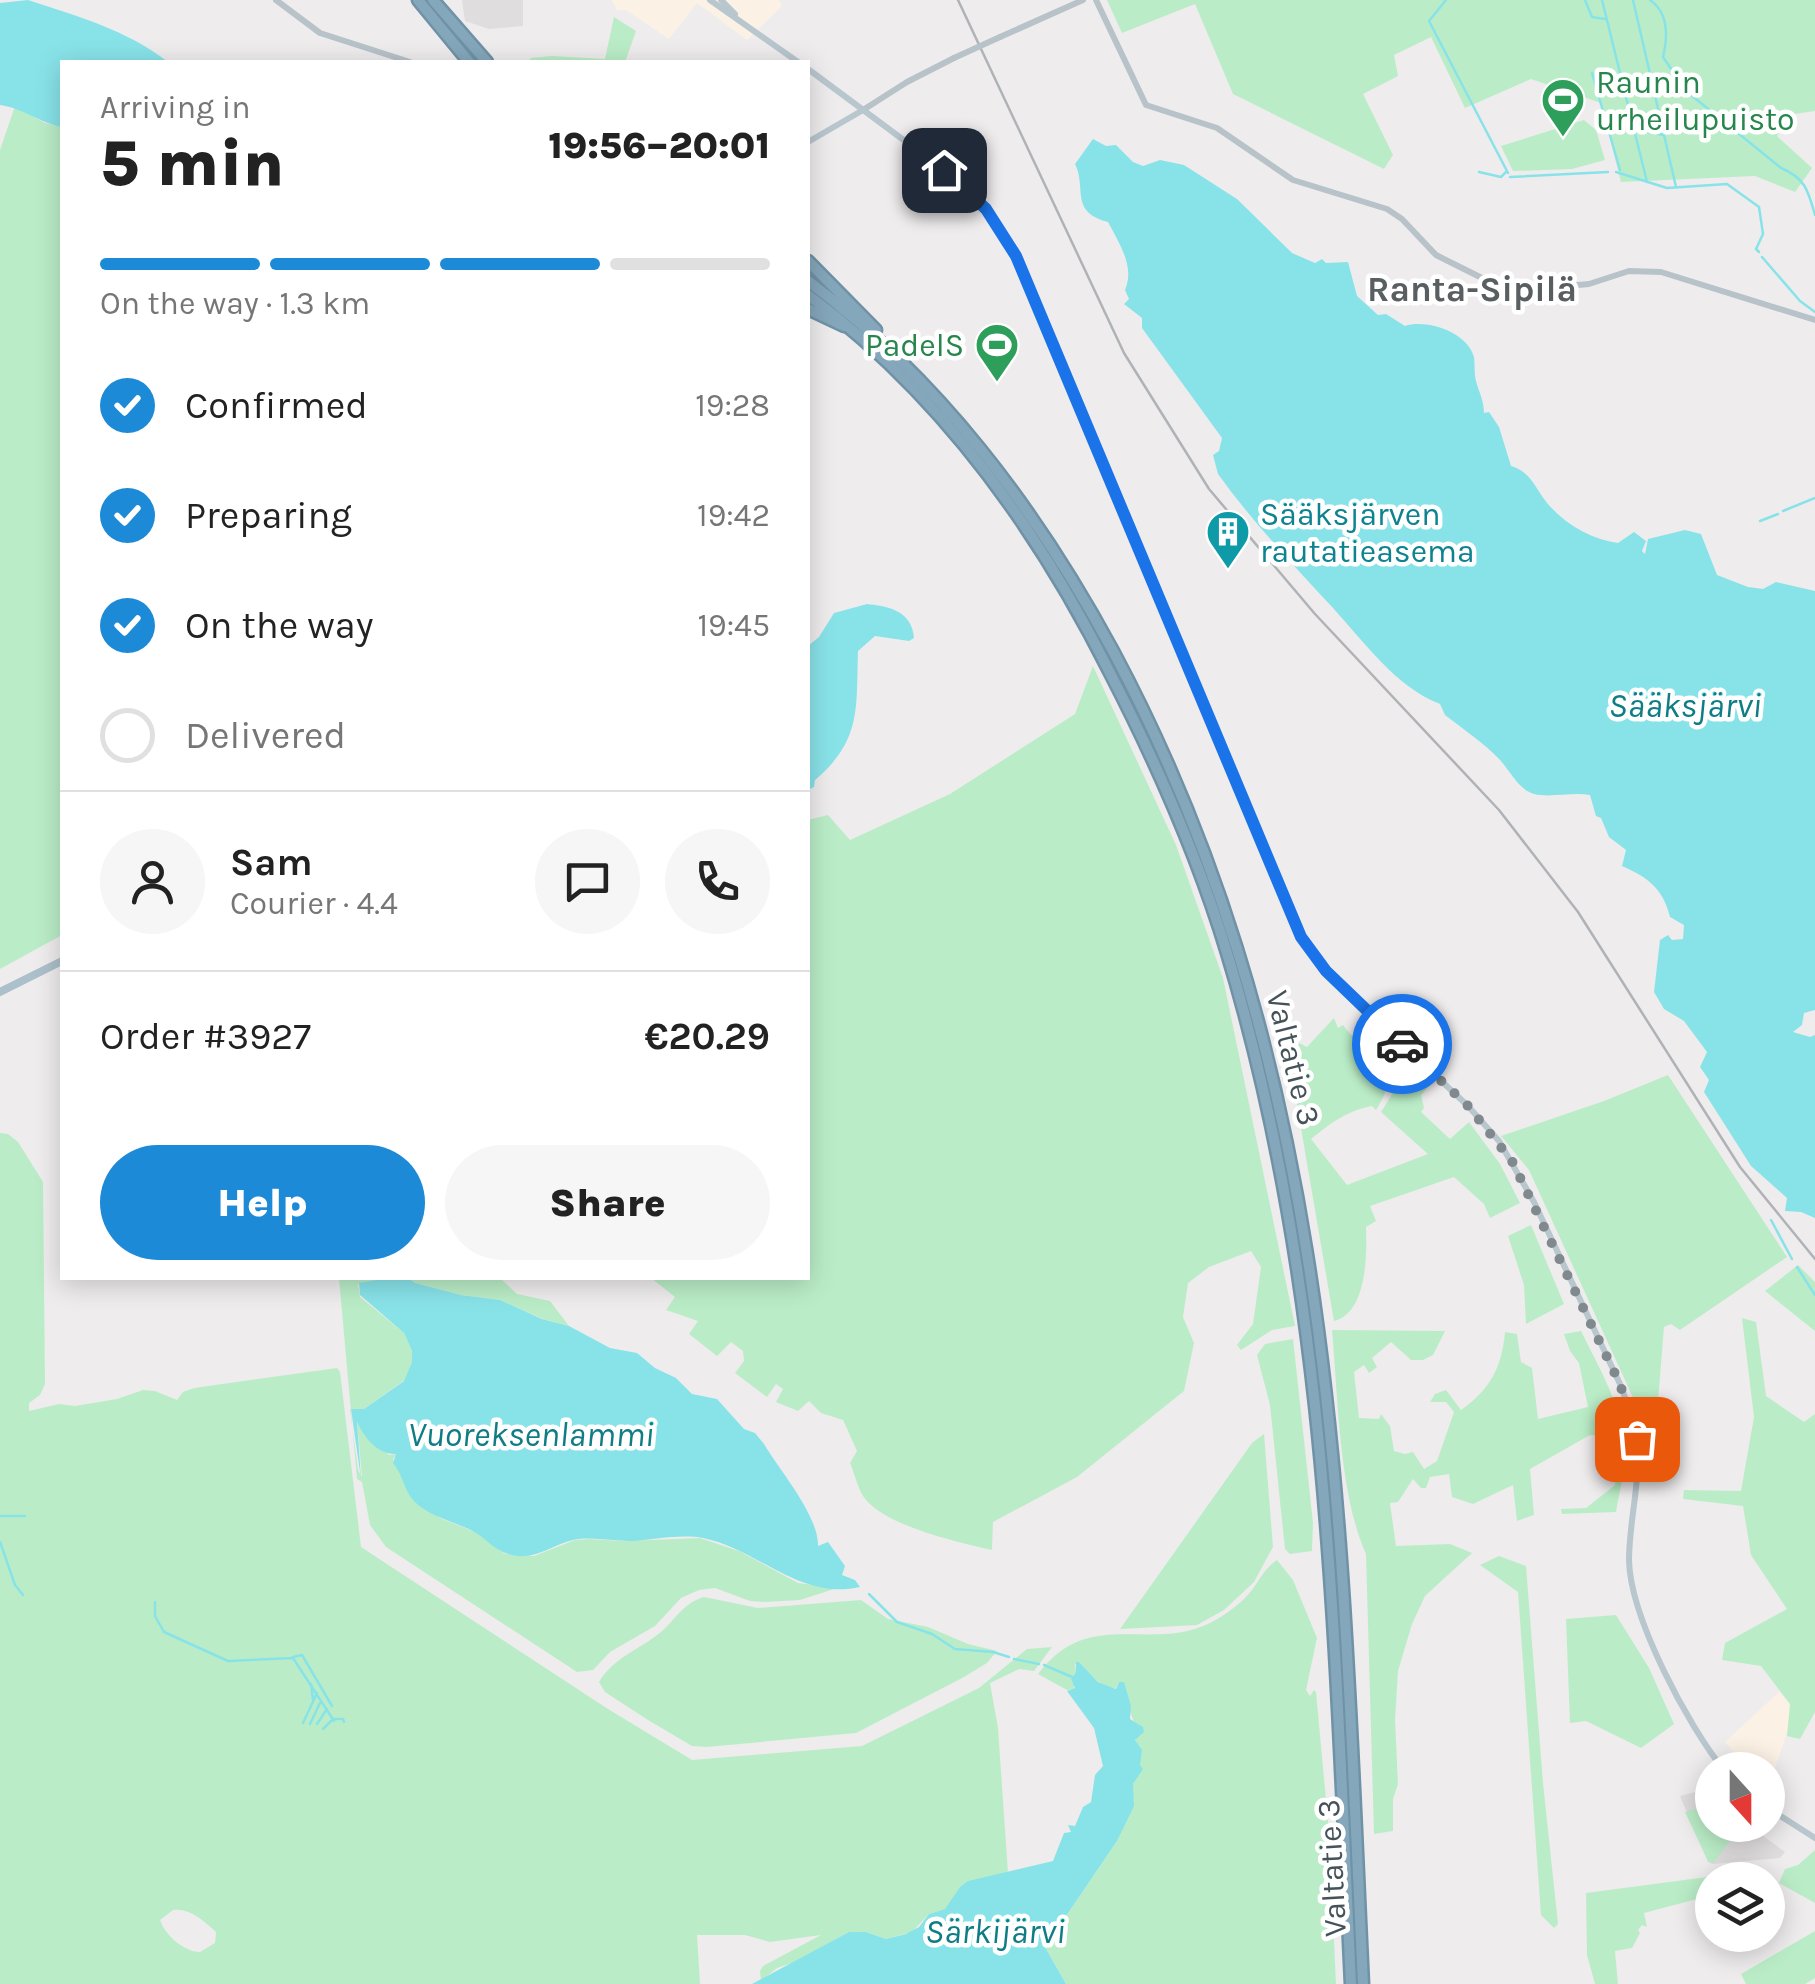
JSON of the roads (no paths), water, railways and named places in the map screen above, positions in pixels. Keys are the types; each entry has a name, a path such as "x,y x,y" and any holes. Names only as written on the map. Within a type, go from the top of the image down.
{"highway":[{"path":"418,0 467,60"},
{"path":"433,0 485,60"},
{"path":"810,262 866,316 881,340"},
{"name":"Valtatie 3","path":"810,283 881,340 946,406 992,460 1042,531 1084,598 1170,769 1214,878 1252,996 1293,1165 1326,1386 1344,1595 1363,1984"},
{"name":"Valtatie 3","path":"810,297 896,370 955,432 1015,512 1074,603 1144,738 1226,949 1282,1167 1315,1388 1331,1581 1351,1984"},
{"path":"810,310 833,324 850,328"}],"main road":[{"path":"710,0 795,60"},
{"path":"721,0 740,19"},
{"path":"810,70 971,194 1011,245 1301,937 1337,983 1468,1106 1499,1141 1534,1202 1628,1403 1637,1439 1629,1559 1635,1599 1651,1640 1711,1752"},
{"path":"810,141 863,110"},
{"path":"0,992 60,961"},
{"path":"1785,1819 1815,1838"}],"street":[{"path":"276,0 320,33 404,60"},
{"path":"863,110 954,58 1082,0"},
{"path":"1096,0 1138,90 1150,107 1217,128 1293,180 1387,209 1402,218 1436,255 1468,272 1535,289 1589,284 1629,271 1661,272 1815,320"}],"water":[{"path":"28,0 83,18 119,33 165,60 60,60 60,126 46,122 0,105 0,3"},
{"name":"Sääksjärvi","path":"1093,139 1106,146 1116,145 1143,166 1160,160 1184,165 1237,199 1292,253 1315,263 1322,259 1326,263 1348,262 1357,296 1378,315 1386,314 1405,326 1424,324 1455,334 1474,357 1484,413 1489,412 1499,427 1511,466 1527,475 1551,508 1577,528 1618,543 1634,532 1646,541 1642,551 1645,554 1648,539 1685,530 1701,534 1717,575 1748,587 1763,589 1776,582 1815,591 1815,1010 1804,1013 1802,1025 1793,1032 1815,1035 1815,1218 1785,1211 1787,1198 1751,1166 1704,1092 1709,1080 1700,1067 1707,1052 1684,1021 1664,1009 1654,992 1660,940 1668,935 1672,940 1683,939 1684,925 1670,917 1653,885 1622,866 1626,850 1609,837 1601,818 1596,816 1590,795 1540,795 1523,788 1494,754 1445,715 1440,704 1409,687 1382,663 1273,542 1218,474 1213,455 1219,451 1222,438 1142,328 1142,318 1124,304 1129,299 1125,290 1128,273 1121,248 1108,222 1088,212 1081,198 1075,164"},
{"path":"867,604 889,608 908,621 914,638 909,641 875,636 858,651 856,706 849,737 810,789 810,644 834,613"},
{"name":"Vuoreksenlammi","path":"411,1280 461,1295 500,1300 569,1326 610,1348 637,1353 676,1378 692,1394 717,1399 764,1444 806,1508 818,1546 828,1542 845,1566 842,1575 855,1580 860,1587 838,1589 798,1581 742,1552 695,1537 581,1539 534,1555 508,1554 416,1503 393,1463 396,1454 383,1452 372,1444 357,1421 361,1479 351,1409 364,1409 404,1381 412,1351 404,1333 360,1295 359,1283"},
{"name":"Särkijärvi","path":"1076,1662 1098,1682 1116,1689 1119,1682 1124,1682 1131,1706 1130,1719 1143,1727 1144,1732 1135,1740 1142,1750 1143,1769 1133,1784 1134,1806 1117,1841 1045,1947 1066,1984 752,1984 849,1932 866,1932 886,1939 906,1934 919,1927 929,1914 945,1909 968,1881 1053,1861 1064,1833 1071,1832 1068,1825 1075,1826 1083,1807 1091,1802 1095,1775 1103,1766 1094,1728 1067,1691 1075,1688 1071,1679"}],"waterway":[{"path":"1446,0 1429,21 1508,173"},
{"path":"1585,0 1592,17 1605,19"},
{"path":"1602,0 1647,182"},
{"path":"1633,0 1676,187"},
{"path":"1650,0 1661,11 1666,26 1663,57 1686,91 1800,181 1815,215"},
{"path":"1592,73 1620,170"},
{"path":"1636,129 1663,135"},
{"path":"1479,172 1501,177 1506,172"},
{"path":"1510,177 1608,172"},
{"path":"1616,172 1667,188 1727,184 1759,207 1763,234 1756,249 1759,252"},
{"path":"1762,257 1800,301 1815,312"},
{"path":"1783,511 1815,498"},
{"path":"1760,521 1778,514"},
{"path":"1771,1220 1792,1259"},
{"path":"1797,1267 1815,1295"},
{"path":"0,1516 25,1516"},
{"path":"0,1542 15,1585 23,1595"},
{"path":"869,1594 897,1622 932,1634 955,1649 1009,1657"},
{"path":"155,1602 155,1616 164,1632 228,1661 293,1658 334,1721"},
{"path":"293,1657 302,1655 332,1706"},
{"path":"1014,1659 1039,1664"},
{"path":"1044,1665 1072,1677"},
{"path":"311,1684 313,1700"},
{"path":"303,1723 317,1693"},
{"path":"310,1724 320,1703"},
{"path":"317,1724 327,1709"},
{"path":"323,1729 333,1719 344,1722"}],"railway":[{"path":"958,0 1124,353 1209,489 1315,614 1499,810 1578,912 1740,1167 1815,1259"}],"place":[{"name":"Raunin urheilupuisto","path":"1563,138"},
{"name":"PadelS","path":"997,383"},
{"name":"Sääksjärven rautatieasema","path":"1228,570"}],"district":[{"name":"Ranta-Sipilä","path":"1472,289"}]}
